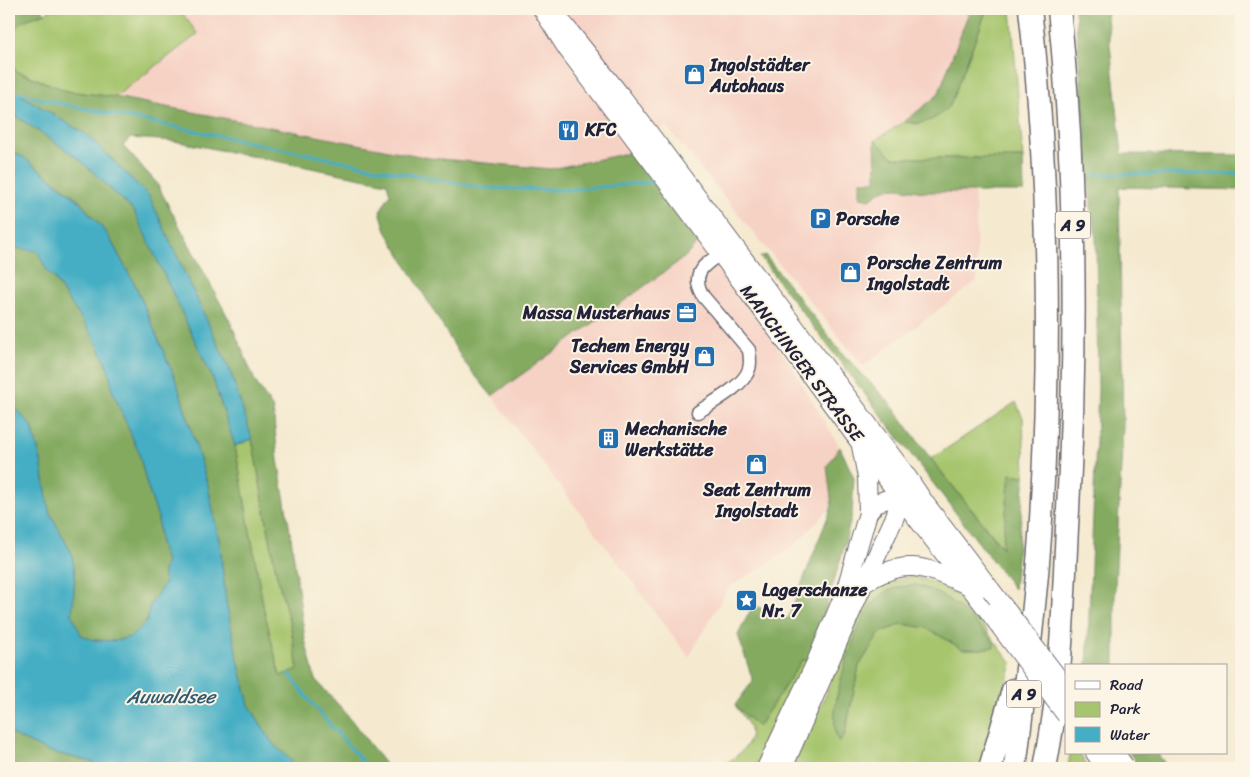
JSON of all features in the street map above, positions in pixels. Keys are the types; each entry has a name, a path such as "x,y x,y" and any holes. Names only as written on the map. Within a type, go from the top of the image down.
{"highway":[{"name":"A 9","path":"1015,768 1033,619 1040,538 1048,331 1047,240 1042,145 1030,9"},
{"name":"A 9","path":"1046,768 1056,700 1061,629 1072,442 1075,345 1070,144 1059,9"},
{"path":"990,768 1033,619"}],"main road":[{"name":"MANCHINGER STRASSE","path":"542,9 566,47 727,249 786,316 906,475 927,506 1065,687"},
{"name":"MANCHINGER STRASSE","path":"549,9 617,90 861,443 1065,714"},
{"path":"861,443 868,487 868,513"},
{"path":"783,768 863,584 894,519 906,475"},
{"path":"766,768 816,662 844,592 868,513 880,501 893,498 912,500 927,506"},
{"path":"863,584 882,573 915,566 935,571 967,586"},
{"path":"1116,754 1126,768"}],"street":[{"path":"698,412 742,381 749,371 751,360 749,350 703,296 698,286 698,276 702,267 727,249"}],"shaded area":[{"path":"179,9 970,9 938,95 904,122 875,140 876,181 870,199 884,189 898,188 924,192 974,192 977,281 863,366 666,126 629,153 552,169 430,158 115,97 198,34"},
{"path":"699,241 790,364 840,447 827,466 832,506 791,549 728,588 689,657 492,396 685,257"}],"green space":[{"path":"9,9 42,9 45,13 28,19 18,26 12,36 9,55"},
{"path":"52,9 179,9 198,34 115,97 67,91 23,73 9,111 9,66 15,69 9,50 13,34 19,22"},
{"path":"970,9 987,9 950,105 929,121 918,123 904,122 938,95"},
{"path":"987,9 1011,9 1023,158 893,158 875,140 904,122 919,124 950,105"},
{"path":"1075,9 1106,9 1122,154 1241,155 1241,190 1119,187 1123,426 1115,587 1115,664 1087,664 1098,391 1096,239 1091,206"},
{"path":"9,59 16,71 67,91 115,97 430,158 551,169 629,153 699,241 685,257 492,396 464,362 386,231 380,211 390,194 387,183 174,141 130,138 123,146 156,182 231,323 255,381 273,409 278,460 305,640 315,679 346,713 388,768 299,768 273,744 249,705 226,602 220,545 208,486 177,383 136,287 108,235 77,198 23,157 9,151 9,111 78,158 134,211 213,379 235,446 264,610 280,676 298,669 291,628 276,572 252,439 230,370 149,196 87,135 9,88"},
{"path":"875,140 894,158 1023,158 1024,192 924,192 898,188 884,189 870,199 860,197 860,181 876,181"},
{"path":"9,247 37,250 47,271 54,278 90,331 105,360 112,390 139,453 158,517 160,543 166,562 163,571 165,582 150,605 147,621 131,637 115,641 93,640 80,635 72,614 75,575 72,554 49,511 41,461 32,426 9,401"},
{"path":"765,255 841,352 890,403 931,459 1002,548 1010,474 1025,476 1014,589 760,257"},
{"path":"1016,402 1023,418 1025,476 1010,474 1003,548 931,459"},
{"path":"252,439 276,572 291,628 298,670 280,676 264,610 235,446"},
{"path":"840,447 854,478 852,514 843,551 810,660 802,660 758,727 735,705 753,681 738,635 753,605 788,619 832,506 827,466"},
{"path":"912,576 939,584 965,602 1012,664 981,768 793,768 826,694 852,625 859,612 866,601 877,590 891,582","holes":["915,585 927,589 959,607 994,642 993,647 962,649 927,628 902,624 880,633 859,666 845,734 839,742 837,695 859,628 898,587"]},
{"path":"915,585 938,594 959,607 994,642 994,647 962,649 927,628 902,624 880,633 859,666 845,734 839,742 835,731 837,697 848,656 861,622 870,607 886,592"},
{"path":"802,660 810,660 769,735 755,768 719,768 745,748 750,736 749,726 735,705 758,727"},
{"path":"9,733 47,751 92,762 100,768 24,768 9,763"},
{"path":"1070,754 1080,754 1089,768 1068,768"},
{"path":"1130,754 1158,754 1168,768 1141,768"}],"water":[{"path":"9,88 87,135 149,196 230,370 252,439 235,446 213,379 134,211 78,158 9,111"},
{"name":"Auwaldsee","path":"9,151 23,157 77,199 108,235 136,287 177,383 208,486 220,545 226,602 249,705 273,744 299,768 100,768 92,762 47,751 9,733 9,401 32,426 41,461 49,511 72,554 75,575 72,614 81,635 93,640 115,641 131,637 147,621 150,605 165,582 163,571 166,562 160,543 158,517 139,453 112,390 110,375 98,345 54,278 47,271 37,251 9,247"}],"waterway":[{"path":"14,92 67,105 482,188 565,190 653,182"},
{"path":"1095,174 1241,174"},
{"path":"289,673 308,699 368,768"}],"place":[{"name":"Ingolstädter Autohaus","path":"694,75"},
{"name":"KFC","path":"569,130"},
{"name":"Porsche","path":"820,219"},
{"name":"Porsche Zentrum Ingolstadt","path":"851,273"},
{"name":"Massa Musterhaus","path":"686,313"},
{"name":"Techem Energy Services GmbH","path":"705,356"},
{"name":"Mechanische Werkstätte","path":"609,439"},
{"name":"Seat Zentrum Ingolstadt","path":"757,465"},
{"name":"Lagerschanze Nr. 7","path":"746,600"}]}
